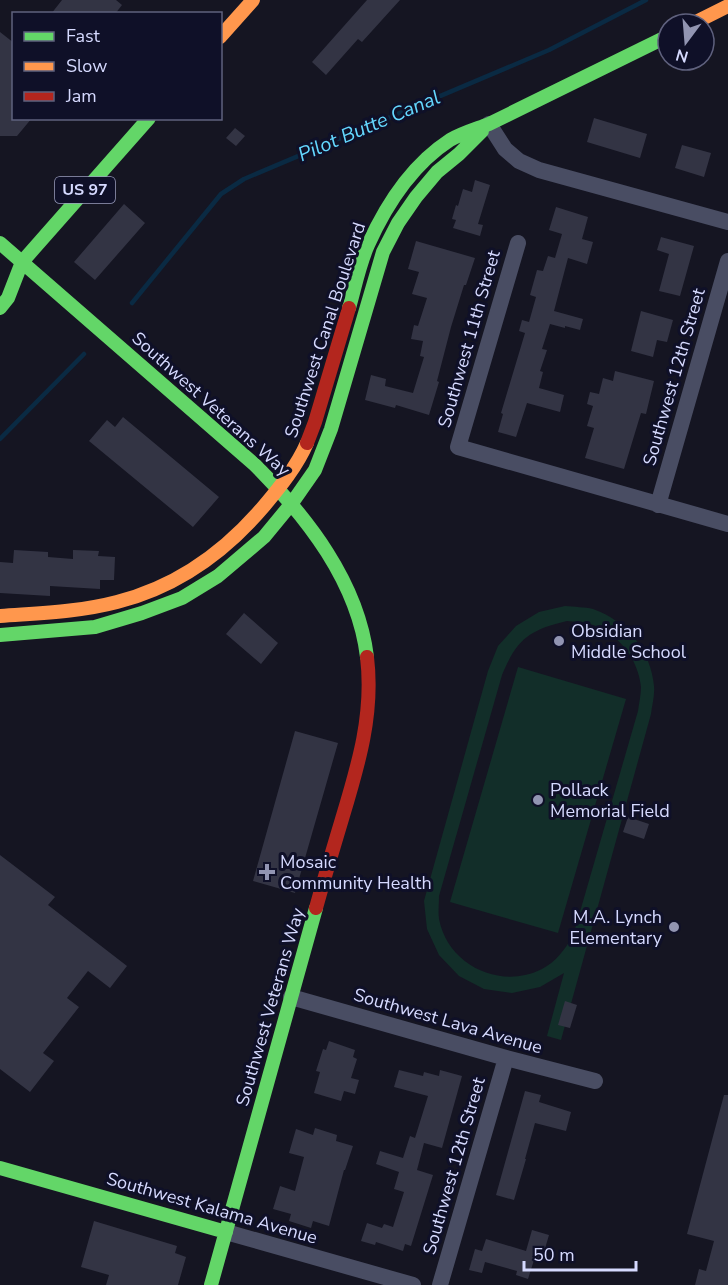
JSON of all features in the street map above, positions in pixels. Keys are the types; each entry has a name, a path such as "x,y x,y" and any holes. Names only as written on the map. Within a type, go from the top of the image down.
{"main road":[{"path":"222,35 253,0"},
{"name":"Southwest Canal Boulevard","path":"0,616 70,611 134,598 166,585 205,563 228,544 279,489 305,449 367,247 383,215 403,185 424,161 449,141 489,124 656,42"},
{"name":"US 97","path":"0,308 8,298 22,262 147,120"},
{"name":"Southwest Canal Boulevard","path":"0,635 95,627 142,613 182,598 218,576 264,537 315,470 331,429 383,252 398,224 416,197 437,172 489,124"},
{"name":"Southwest Veterans Way","path":"0,243 255,465 292,503 312,528 340,574 357,615 367,654 370,691 355,777 211,1285"},
{"name":"US 97","path":"7,270 22,262"},
{"name":"Southwest Kalama Avenue","path":"0,1168 226,1232"}],"street":[{"path":"489,124 505,149 519,161 539,170 728,222"},
{"name":"Southwest 11th Street","path":"518,243 458,447 658,505"},
{"name":"Southwest 12th Street","path":"658,505 728,261"},
{"path":"658,505 728,524"},
{"name":"Southwest Lava Avenue","path":"291,997 595,1081"},
{"name":"Southwest 12th Street","path":"440,1285 506,1058"},
{"name":"Southwest Kalama Avenue","path":"226,1232 413,1285"}],"green space":[{"path":"565,606 587,608 605,614 616,621 626,629 642,649 652,673 654,689 651,714 561,1040 547,1036 564,973 540,987 512,993 484,989 459,976 439,955 427,929 424,901 488,671 498,646 516,626 539,612","holes":["567,621 587,623 600,628 618,640 625,648 639,676 641,690 638,711 573,936 556,959 542,969 526,975 510,977 494,975 478,970 453,950 444,936 439,919 439,896 502,675 513,653 526,638 543,628"]},
{"name":"Pollack Memorial Field","path":"518,667 626,699 558,933 450,902"}],"building":[{"path":"62,0 116,0 122,5 117,12 53,12"},
{"path":"367,0 400,0 362,42 358,39 326,75 312,62"},
{"path":"0,32 12,41 12,120 30,120 17,136 0,136"},
{"path":"594,118 647,134 640,158 587,142"},
{"path":"235,128 245,136 236,146 226,138"},
{"path":"682,145 711,153 704,177 675,168"},
{"path":"475,180 490,185 478,224 483,225 480,236 453,228 456,220 452,219 463,189 472,192"},
{"path":"124,204 145,223 95,280 74,262"},
{"path":"556,207 588,217 582,239 593,242 587,264 568,258 554,311 583,319 580,330 550,324 542,349 547,350 540,371 543,372 539,388 564,395 560,412 527,403 516,437 498,432 503,414 501,413 525,333 519,331 522,320 529,322 536,297 530,295 537,270 543,271 548,256 555,258 562,234 549,230"},
{"path":"661,237 694,246 680,296 659,291 669,254 657,250"},
{"path":"416,241 475,258 451,327 429,415 396,405 395,408 365,400 371,375 386,379 385,386 413,393 424,357 420,356 423,341 411,339 414,325 418,326 427,298 412,294 419,272 408,269"},
{"path":"641,311 673,320 667,342 657,340 653,357 631,351"},
{"path":"615,371 654,381 646,414 641,413 624,469 585,458 594,428 587,426 593,406 587,404 590,392 599,394 603,378 613,381"},
{"path":"123,417 219,497 193,527 89,441 107,420 115,427"},
{"path":"14,550 48,552 48,557 73,559 73,550 99,551 98,556 115,557 114,580 100,580 100,589 50,586 50,596 0,593 0,562 13,563"},
{"path":"244,613 278,643 261,664 226,634"},
{"path":"295,731 338,743 295,893 253,881"},
{"path":"628,817 649,824 644,839 623,832"},
{"path":"0,855 55,897 48,905 127,966 110,988 88,971 67,998 79,1007 43,1053 54,1061 30,1092 0,1069"},
{"path":"565,1001 577,1005 570,1028 558,1025"},
{"path":"329,1041 355,1050 353,1057 357,1059 351,1078 359,1080 355,1094 344,1091 341,1101 314,1093 320,1072 316,1071 323,1049 326,1050"},
{"path":"399,1070 423,1076 424,1072 439,1076 440,1070 462,1076 442,1148 424,1143 417,1170 433,1175 411,1246 405,1244 403,1251 376,1242 375,1245 361,1241 367,1223 382,1228 384,1224 393,1227 404,1192 394,1189 399,1172 376,1164 380,1151 403,1158 410,1136 415,1138 428,1096 394,1087"},
{"path":"525,1091 541,1095 539,1102 571,1112 566,1131 535,1123 514,1200 496,1195"},
{"path":"724,1095 728,1095 728,1285 695,1285 699,1269 706,1271 714,1241 687,1234"},
{"path":"315,1128 337,1135 336,1141 353,1146 329,1226 313,1221 311,1228 289,1221 291,1214 273,1209 280,1186 295,1191 304,1157 289,1153 296,1129 313,1135"},
{"path":"94,1221 177,1246 175,1253 186,1257 178,1285 106,1285 109,1275 81,1267"},
{"path":"532,1230 549,1235 541,1262 534,1260 528,1279 516,1275 517,1271 485,1262 482,1273 469,1270 475,1249 482,1251 486,1239 526,1251"}],"waterway":[{"name":"Pilot Butte Canal","path":"132,303 221,194 244,179 549,50 646,0"},
{"name":"Pilot Butte Canal","path":"0,439 84,354"}],"traffic: fast":[{"path":"349,308 360,268 375,230 402,186 424,161 450,140 489,124 656,42"},
{"path":"0,308 8,298 22,262 147,120"},
{"path":"0,635 95,627 142,613 182,598 218,576 264,537 315,470 331,429 383,252 398,223 437,172 482,131"},
{"path":"0,243 255,465 293,506 327,552 341,577 362,629 367,657"},
{"path":"211,1285 316,908"},
{"path":"0,1168 226,1232"}],"traffic: slow":[{"path":"222,35 253,0"},
{"path":"716,12 728,6"},
{"path":"0,616 59,612 117,602 179,577 216,553 249,523 288,476 307,443"}],"traffic: jam":[{"path":"307,443 349,308"},
{"path":"316,908 354,779 363,740 368,699 367,657"}],"place":[{"name":"Obsidian Middle School","path":"559,641"},
{"name":"Pollack Memorial Field","path":"538,800"},
{"name":"Mosaic Community Health","path":"267,872"},
{"name":"M.A. Lynch Elementary","path":"674,927"}]}
